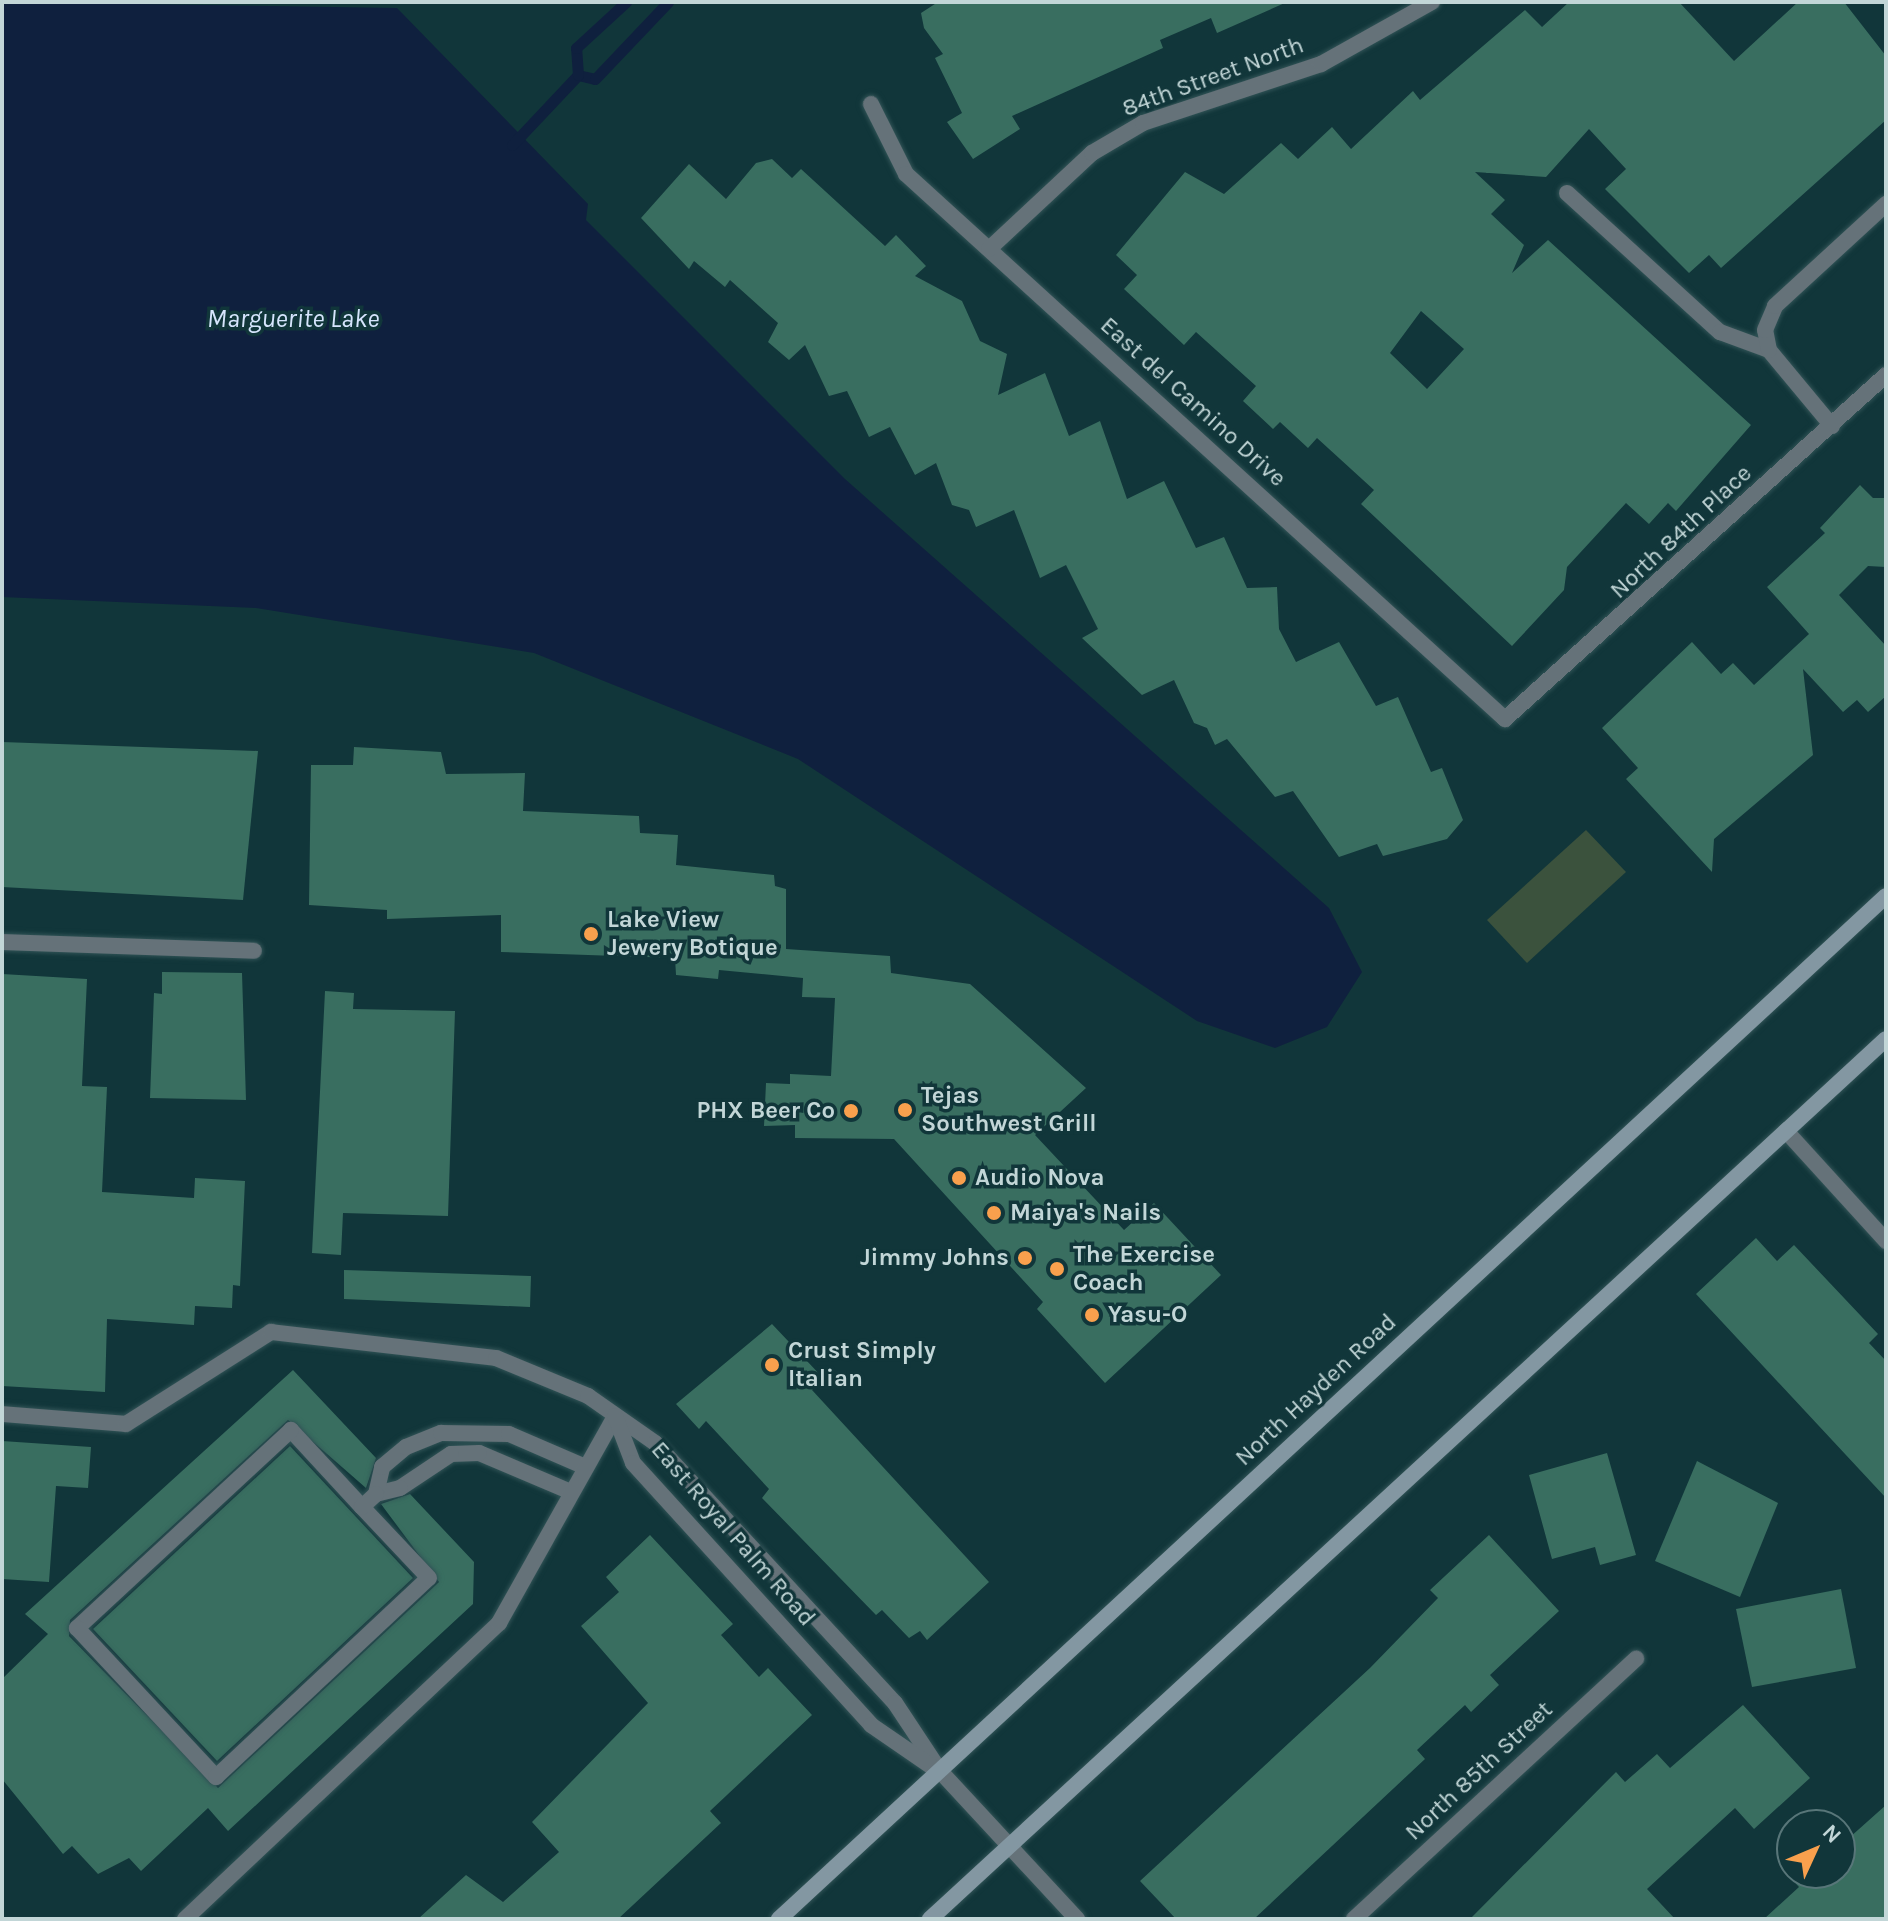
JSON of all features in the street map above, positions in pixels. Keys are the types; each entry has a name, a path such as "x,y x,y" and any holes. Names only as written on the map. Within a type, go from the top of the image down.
{"main road":[{"name":"North Hayden Road","path":"779,1919 1886,896"},
{"path":"930,1919 1886,1039"}],"street":[{"name":"84th Street North","path":"989,249 1092,153 1143,123 1321,64 1432,2"},
{"name":"East del Camino Drive","path":"871,104 906,174 1505,719"},
{"path":"1567,193 1720,332 1769,350"},
{"path":"1832,426 1769,350 1765,330 1775,306 1886,204"},
{"name":"North 84th Place","path":"1505,719 1886,375"},
{"path":"2,942 254,951"},
{"path":"1786,1131 1886,1241"},
{"path":"2,1414 126,1424 271,1332 496,1358 588,1396 615,1416 583,1466 521,1594 472,1654 185,1919"},
{"name":"East Royal Palm Road","path":"615,1416 633,1463 850,1702 893,1742 940,1771"},
{"name":"East Royal Palm Road","path":"615,1416 655,1443 895,1703 940,1771 1077,1919"},
{"path":"291,1430 362,1507 429,1578 216,1777 77,1628 291,1430"},
{"path":"376,1494 382,1467 406,1447 441,1433 509,1434 583,1466"},
{"path":"362,1507 376,1494 400,1488 451,1454 479,1453 571,1492"},
{"name":"North 85th Street","path":"1354,1919 1636,1659"}],"green space":[{"path":"1586,830 1626,872 1527,963 1487,920"}],"water":[{"name":"Marguerite Lake","path":"2,2 397,8 588,204 586,220 845,479 1329,908 1362,972 1327,1027 1275,1048 1197,1021 798,759 534,653 256,608 2,597"}],"building":[{"path":"938,2 1287,2 1217,33 1211,18 1160,40 1163,48 1012,116 1020,129 973,159 947,122 962,113 935,58 943,54 924,28 921,13"},
{"path":"1569,2 1679,2 1734,61 1798,2 1844,2 1886,56 1886,120 1721,268 1709,255 1689,273 1605,189 1626,169 1589,129 1546,177 1475,172 1505,200 1491,214 1524,245 1512,273 1548,240 1751,425 1676,511 1668,503 1649,524 1626,503 1567,567 1564,590 1512,646 1361,504 1374,490 1317,438 1308,448 1280,422 1273,429 1243,401 1256,386 1196,332 1184,345 1124,289 1137,275 1116,255 1185,172 1224,194 1281,143 1298,159 1332,127 1351,149 1413,91 1420,100 1525,10 1542,27","holes":["1421,311 1464,349 1427,389 1390,353"]},
{"path":"772,159 792,178 801,169 885,246 896,235 926,266 915,276 962,301 980,341 1007,354 998,395 1045,373 1069,436 1100,421 1127,499 1164,481 1196,548 1224,537 1247,588 1277,587 1279,629 1296,662 1339,642 1376,706 1398,697 1431,772 1442,768 1463,820 1447,839 1383,856 1377,844 1339,857 1293,791 1275,797 1227,739 1215,745 1207,728 1194,723 1174,680 1142,695 1082,638 1098,629 1066,565 1040,578 1014,510 976,527 969,510 952,505 936,463 915,475 890,427 869,437 847,391 829,396 805,345 789,360 768,342 778,323 730,280 725,287 694,261 689,269 641,218 689,164 726,199 756,163"},
{"path":"1860,485 1873,498 1885,498 1886,567 1868,566 1839,595 1886,646 1886,696 1868,712 1857,700 1843,712 1803,669 1813,755 1714,839 1712,872 1626,779 1638,768 1602,728 1692,642 1721,674 1733,663 1754,685 1809,634 1767,587 1825,533 1820,528"},
{"path":"2,742 258,751 243,900 2,887"},
{"path":"354,747 441,752 446,774 525,773 523,811 639,816 640,833 678,835 676,865 774,875 775,886 786,889 786,949 890,956 891,973 970,984 1086,1088 1035,1135 1124,1230 1154,1203 1221,1275 1105,1383 1037,1309 1043,1302 894,1139 795,1138 795,1125 764,1126 766,1083 790,1084 790,1074 831,1076 835,998 802,997 803,978 719,970 718,979 676,975 675,958 501,952 501,915 387,919 387,910 309,905 311,765 353,765"},
{"path":"162,972 242,973 246,1100 150,1098 154,993 162,994"},
{"path":"2,974 87,979 82,1086 107,1087 102,1192 194,1198 195,1178 245,1181 240,1286 233,1285 232,1308 195,1306 194,1325 107,1319 105,1392 2,1386"},
{"path":"325,991 354,993 353,1009 455,1011 448,1216 343,1213 341,1255 312,1253"},
{"path":"1756,1238 1777,1261 1794,1245 1878,1334 1869,1343 1886,1361 1886,1498 1696,1294"},
{"path":"344,1270 531,1276 530,1307 344,1299"},
{"path":"772,1324 824,1379 812,1390 989,1582 927,1640 920,1631 909,1638 882,1610 876,1615 762,1498 769,1489 706,1421 699,1429 676,1404"},
{"path":"293,1370 376,1458 366,1488 288,1420 70,1620 69,1636 218,1788 439,1582 381,1504 410,1494 474,1562 473,1604 228,1831 208,1808 141,1871 129,1858 98,1874 72,1846 63,1854 2,1779 2,1679 48,1634 25,1614"},
{"path":"2,1441 91,1447 88,1488 56,1486 49,1582 2,1579"},
{"path":"290,1446 413,1578 217,1761 93,1629"},
{"path":"1607,1453 1636,1555 1600,1565 1595,1547 1552,1559 1529,1475"},
{"path":"1697,1461 1778,1503 1740,1597 1655,1561"},
{"path":"650,1535 733,1624 721,1635 759,1677 768,1668 812,1715 710,1811 721,1823 618,1919 418,1919 466,1875 503,1902 559,1852 532,1822 648,1703 581,1626 619,1592 606,1577"},
{"path":"1489,1535 1559,1611 1490,1675 1499,1685 1471,1712 1465,1705 1417,1750 1425,1759 1254,1919 1176,1919 1140,1881 1370,1668 1438,1598 1430,1590"},
{"path":"1841,1589 1856,1668 1752,1687 1736,1609"},
{"path":"1743,1705 1810,1778 1754,1829 1735,1808 1647,1889 1675,1919 1470,1919 1616,1772 1625,1782 1657,1754 1670,1768"},
{"path":"1886,1805 1886,1919 1764,1919 1797,1889 1856,1889 1856,1832"}],"waterway":[{"path":"512,145 578,75 576,48 626,2"},
{"path":"578,75 595,79 668,2"}],"place":[{"name":"Lake View Jewery Botique","path":"591,934"},
{"name":"Tejas Southwest Grill","path":"905,1110"},
{"name":"PHX Beer Co","path":"851,1111"},
{"name":"Audio Nova","path":"959,1178"},
{"name":"Maiya's Nails","path":"994,1213"},
{"name":"Jimmy Johns","path":"1025,1258"},
{"name":"The Exercise Coach","path":"1057,1269"},
{"name":"Yasu-O","path":"1092,1315"},
{"name":"Crust Simply Italian","path":"772,1365"}]}
